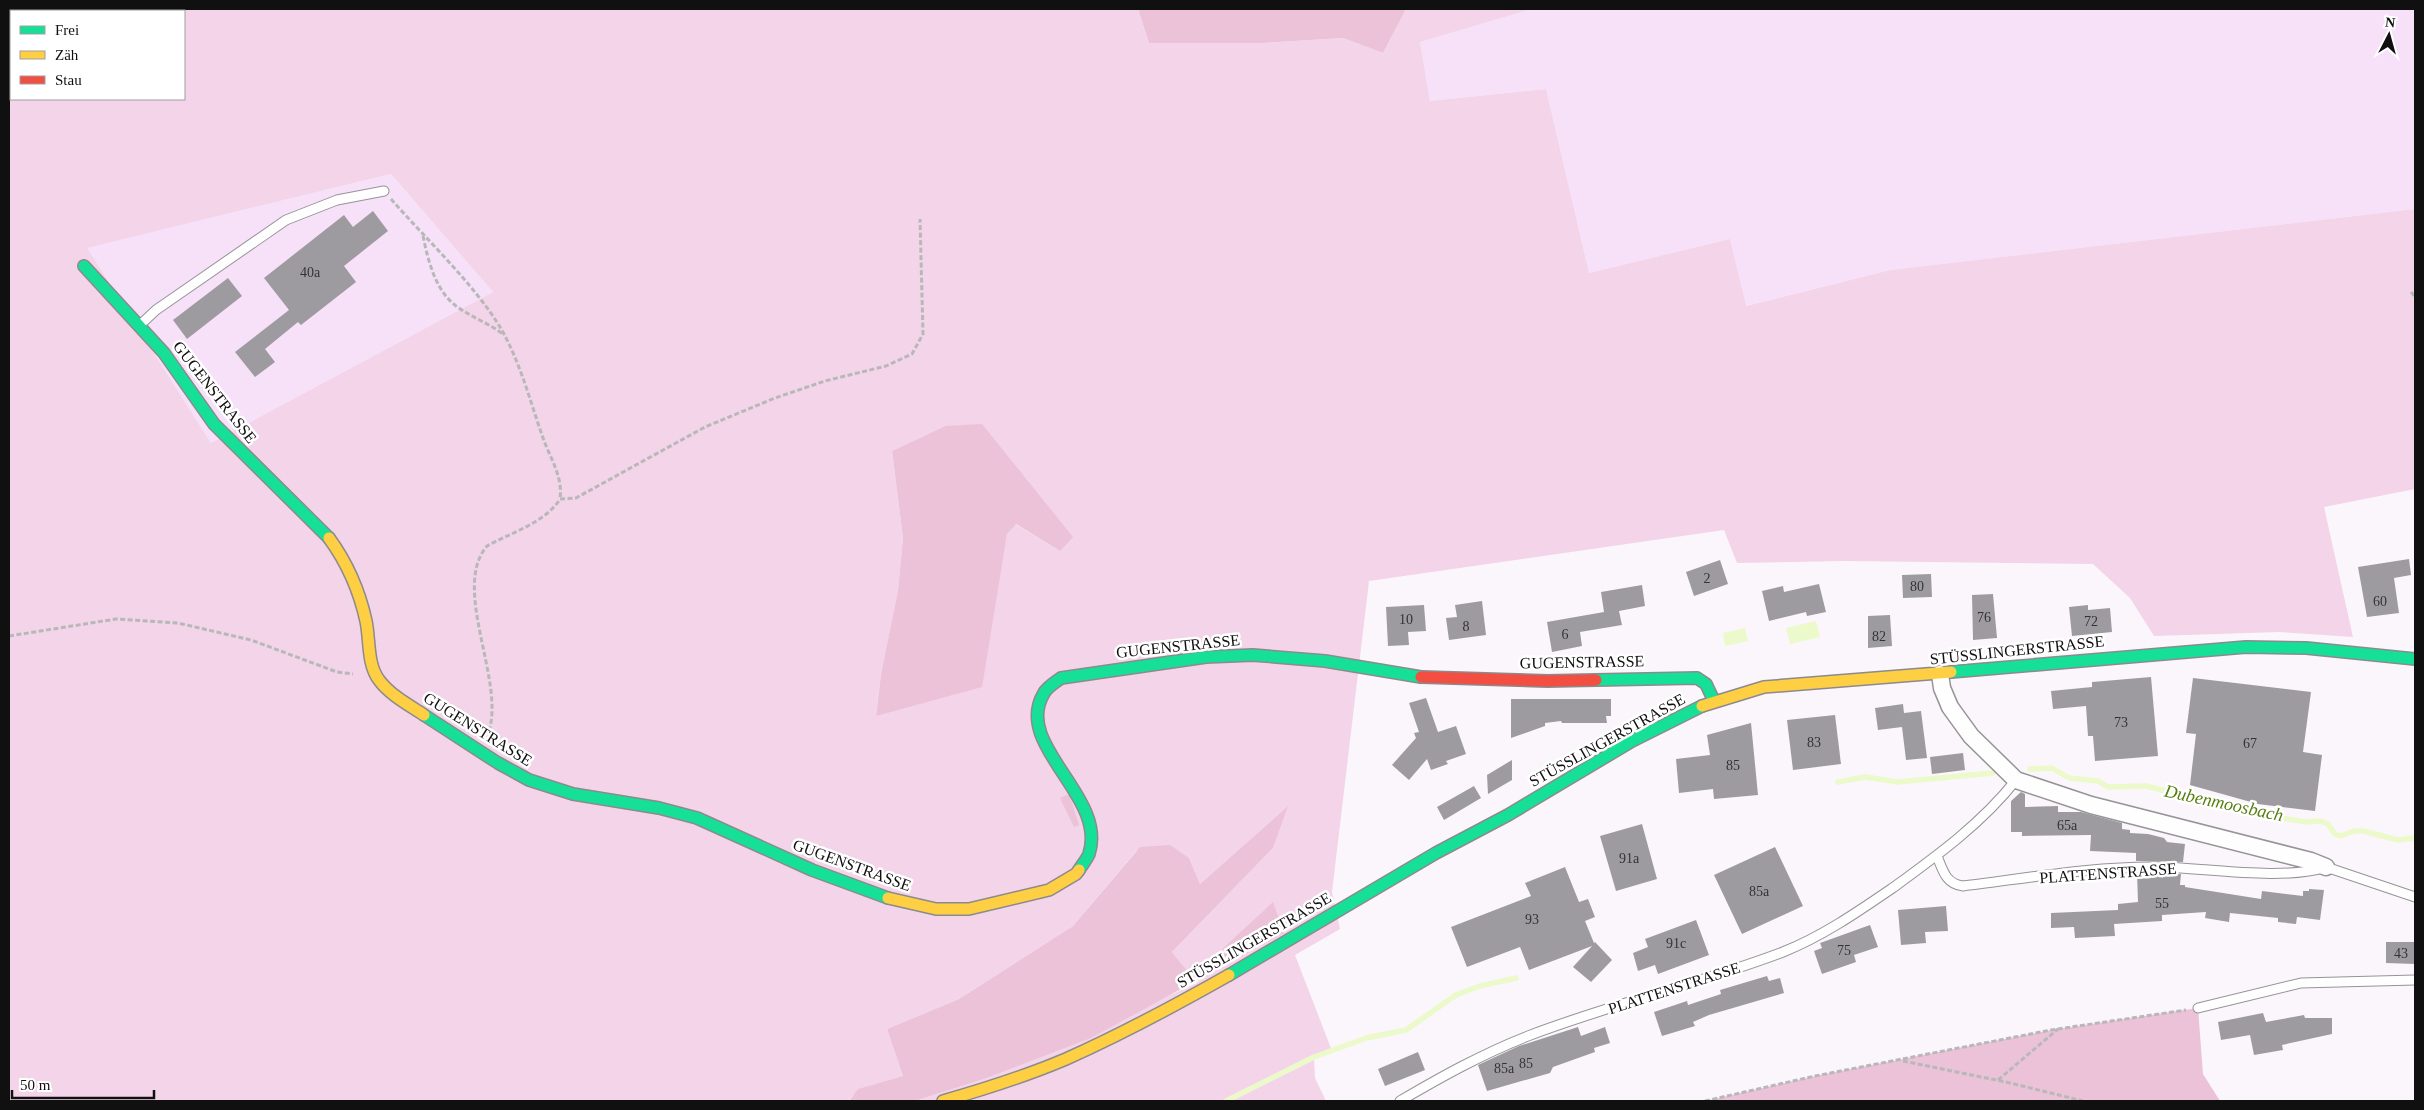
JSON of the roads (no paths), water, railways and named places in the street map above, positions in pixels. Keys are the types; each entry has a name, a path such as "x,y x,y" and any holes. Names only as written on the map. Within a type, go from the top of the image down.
{"street":[{"name":"GUGENSTRASSE","path":"84,266 164,353 214,424 241,453 324,531 336,545 346,561 360,595 375,674 397,697 481,752 528,780 573,794 659,808 697,818 812,870 899,902 936,910 969,909 1049,890 1076,874 1089,854 1091,828 1082,804 1040,735 1036,714 1044,692 1061,678 1091,672 1206,657 1253,655 1325,661 1407,676 1547,681 1697,678 1706,684 1714,701"},
{"name":"STÜSSLINGERSTRASSE","path":"943,1101 1064,1060 1146,1020 1285,943 1428,858 1504,817 1657,728 1714,701 1764,688 1940,674 2084,659 2246,647 2306,648 2415,658"},
{"path":"1940,674 1942,688 1950,707 1971,736 2016,780 2091,805 2311,861 2326,867"}],"lane":[{"path":"140,325 156,310 286,220 337,200 384,191"},
{"name":"PLATTENSTRASSE","path":"1400,1101 1474,1059 1528,1036 1709,978 1814,938 1863,908 1937,856 2004,795 2016,780"},
{"name":"PLATTENSTRASSE","path":"1937,856 1946,878 1954,885 1964,886 2088,871 2158,867 2269,872 2313,872 2326,867"},
{"path":"2326,867 2415,897"},
{"path":"2198,1008 2301,983 2415,980"}],"waterway":[{"name":"Dubenmoosbach","path":"2030,769 2052,768 2069,778 2098,781 2108,787 2146,786 2258,814 2306,822 2320,821 2328,824 2335,834 2341,836 2354,831 2363,831 2398,840 2415,838"},
{"name":"Dubenmoosbach","path":"1838,782 1865,777 1898,782 1993,773"},
{"name":"Dubenmoosbach","path":"1226,1101 1314,1057 1366,1038 1406,1030 1456,995 1480,986 1516,978"}]}
